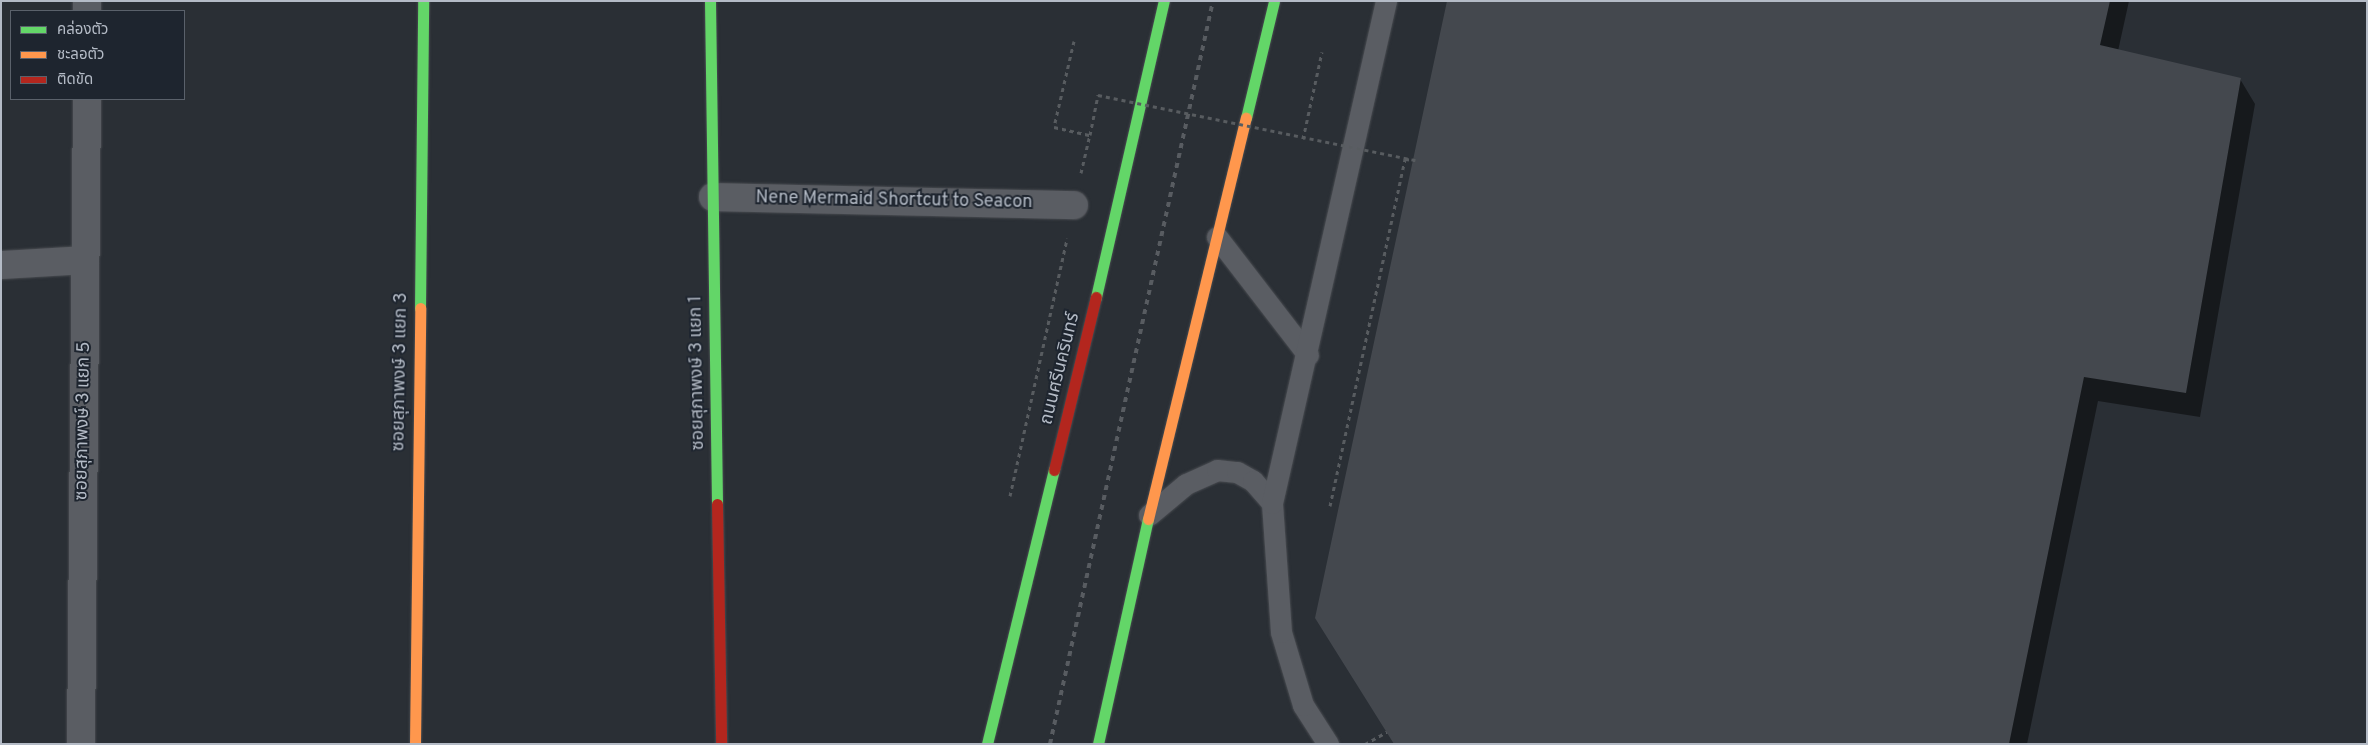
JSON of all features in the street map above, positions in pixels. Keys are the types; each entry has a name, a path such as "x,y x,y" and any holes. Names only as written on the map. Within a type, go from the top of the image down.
{"main road":[{"name":"ซอยสุภาพงษ์ 3 แยก 3","path":"415,744 422,1"},
{"name":"ซอยสุภาพงษ์ 3 แยก 1","path":"710,1 721,744"},
{"name":"ถนนศรีนครินทร์","path":"987,744 1116,215 1164,1"},
{"path":"1098,744 1149,514 1274,1"}],"street":[{"name":"ซอยสุภาพงษ์ 3 แยก 5","path":"81,744 87,100"},
{"name":"Nene Mermaid Shortcut to Seacon","path":"713,197 1074,205"},
{"path":"1,264 85,260"}],"lane":[{"path":"1328,744 1303,705 1281,632 1272,503 1308,355 1386,1"},
{"path":"1217,237 1308,355"},
{"path":"1149,514 1186,484 1217,470 1237,472 1253,481 1272,503"}],"path":[{"path":"1074,41 1054,127 1090,135"},
{"path":"1303,139 1322,52"},
{"path":"1008,503 1098,95 1303,139 1415,160"},
{"path":"1330,506 1405,159"},
{"path":"1365,744 1387,732"}],"building":[{"path":"1447,1 2110,1 2100,45 2241,78 2186,393 2084,377 2009,744 1394,744 1315,618"}],"railway":[{"path":"1050,744 1213,1"}],"traffic: fast":[{"path":"420,308 423,1"},
{"path":"710,1 717,504"},
{"path":"1096,297 1164,1"},
{"path":"1246,118 1274,1"},
{"path":"987,744 1054,470"},
{"path":"1098,744 1148,519"}],"traffic: slow":[{"path":"1148,519 1246,118"},
{"path":"415,744 420,308"}],"traffic: jam":[{"path":"1054,470 1096,297"},
{"path":"717,504 721,744"}]}
